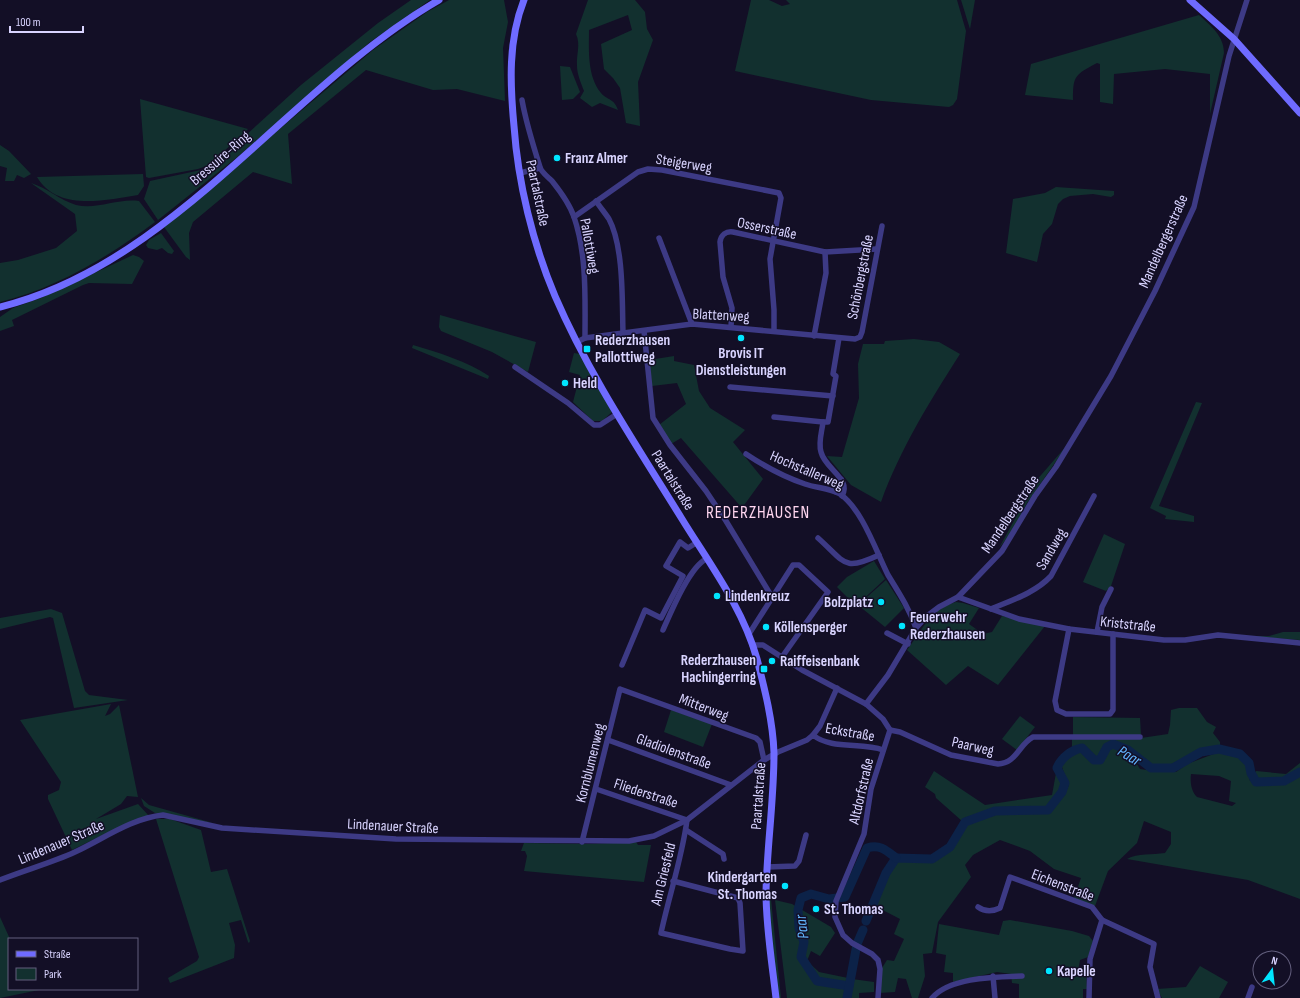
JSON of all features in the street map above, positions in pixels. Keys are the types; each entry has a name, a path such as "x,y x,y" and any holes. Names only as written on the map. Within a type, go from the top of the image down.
{"main road":[{"name":"Bressuire-Ring","path":"0,307 46,292 82,275 152,232 358,56 397,27 439,0"},
{"name":"Paartalstraße","path":"524,0 516,22 512,50 512,108 520,173 534,238 555,295 577,342 617,414 726,590 749,634 767,700 774,754 766,867 766,907 776,998"},
{"path":"1190,0 1234,39 1300,113"}],"street":[{"name":"Mandelbergerstraße","path":"1111,376 1155,291 1194,207 1234,39 1247,0"},
{"name":"Pallottiweg","path":"522,100 533,149 539,160 540,168 553,182 574,217 584,278 585,338"},
{"path":"520,173 540,168"},
{"name":"Steigerweg","path":"574,217 633,175 648,169 662,170 779,193 781,198 773,242"},
{"path":"596,201 609,220 616,240 620,275 623,334"},
{"name":"Schönbergstraße","path":"862,332 882,226"},
{"name":"Osserstraße","path":"731,327 732,308 723,277 720,238 725,234 730,232 825,252 877,249"},
{"path":"660,238 692,324"},
{"path":"773,242 770,259 774,331"},
{"path":"814,336 826,273 825,252"},
{"name":"Blattenweg","path":"577,342 585,338 692,324 855,339 860,337 862,332"},
{"path":"644,331 653,418 670,445 723,515 772,597"},
{"path":"774,417 828,422 836,376 833,374 839,338"},
{"path":"515,367 568,403 594,425 600,424 617,414"},
{"name":"Mandelbergstraße","path":"866,704 908,644 916,628 927,616 939,607 958,597 1006,546 1035,496 1056,467 1111,376"},
{"path":"730,387 833,396"},
{"path":"824,422 819,445 823,458 846,487 842,496"},
{"name":"Hochstallerweg","path":"746,454 762,466 796,481 836,492 842,496 853,508 906,604 916,628"},
{"path":"836,492 841,479"},
{"name":"Sandweg","path":"991,609 1028,593 1042,585 1051,576 1094,496"},
{"path":"818,538 846,563 852,565 860,564 879,555"},
{"path":"622,665 645,610 661,618 683,576 666,566 680,542 688,548 696,543"},
{"path":"663,630 682,590 700,562 706,559"},
{"path":"749,634 793,565 796,564 828,592 782,657"},
{"path":"1097,632 1102,607 1111,589"},
{"name":"Kriststraße","path":"958,597 1020,619 1069,629 1184,640 1218,635 1249,640 1300,643"},
{"path":"1069,629 1055,701 1057,710 1066,714 1110,714 1113,710 1113,634"},
{"path":"887,632 908,644"},
{"path":"752,645 763,645 866,704 883,719 890,730"},
{"name":"Eckstraße","path":"774,754 807,740 813,735 820,726 837,688"},
{"name":"Kornblumenweg","path":"582,842 620,689"},
{"name":"Mitterweg","path":"620,689 756,738 760,742 764,760"},
{"name":"Paarweg","path":"890,730 900,732 951,755 998,764 1003,764 1012,759 1029,739 1033,737 1140,737"},
{"name":"Altdorfstraße","path":"878,998 880,969 878,960 872,954 852,943 839,929 836,917 836,901 864,834 871,789 890,730"},
{"name":"Eckstraße","path":"813,735 818,739 829,742 865,745 883,750"},
{"name":"Gladiolenstraße","path":"608,740 731,785"},
{"name":"Lindenauer Straße","path":"0,880 75,852 136,822 153,816 163,815 222,828 396,839 629,842 646,839 670,830 688,820 731,785 774,754"},
{"name":"Fliederstraße","path":"596,789 688,820"},
{"name":"Am Griesfeld","path":"673,881 738,898 740,903 743,951 730,950 661,933 673,881 688,820"},
{"path":"686,830 723,854 724,858"},
{"path":"766,867 795,866 799,861 806,835"},
{"name":"Eichenstraße","path":"978,907 983,911 995,911 1000,908 1010,877 1092,907 1102,920 1090,959 1089,998"},
{"path":"1102,920 1154,944 1150,966 1158,998"},
{"path":"993,976 995,998"},
{"path":"932,998 946,988 993,976 1022,976"},
{"path":"1248,998 1252,987"}],"green space":[{"path":"411,0 430,0 370,42 236,158 158,220 144,199 150,181 210,168 301,85 378,23"},
{"path":"449,0 504,0 508,22 503,48 505,101 457,89 433,90 366,70 288,134 292,184 253,172 193,222 189,233 190,260 186,257 164,227 373,50 427,12"},
{"path":"588,0 635,0 645,12 647,29 653,40 638,82 640,126 626,123 620,88 604,69 601,44 632,30 628,15 589,30 590,63 593,79 601,93 615,103 618,110 600,103 592,107 580,98 584,91 577,69 578,42 576,34"},
{"path":"751,0 769,0 782,6 790,4 786,0 957,0 966,31 957,99 953,105 949,107 871,100 735,71"},
{"path":"961,0 975,0 970,29"},
{"path":"1199,15 1219,36 1222,41 1224,53 1210,114 1210,74 1165,69 1114,74 1113,104 1100,102 1100,64 1097,63 1080,73 1075,80 1073,100 1025,95 1031,64"},
{"path":"560,66 570,67 580,92 573,99 562,100"},
{"path":"140,99 248,129 209,165 198,169 149,178 146,177"},
{"path":"0,145 9,151 31,174 24,178 17,175 14,181 5,181 7,168 0,166"},
{"path":"143,174 144,186 138,195 97,201 69,199 57,195 46,188 37,177"},
{"path":"31,183 76,205 92,206 123,201 139,201 155,222 100,259 62,280 42,289 0,302 0,263 18,260 56,248 77,231 75,214"},
{"path":"1056,187 1114,191 1114,195 1111,197 1093,194 1070,196 1063,199 1058,204 1052,224 1043,234 1037,262 1006,253 1013,199 1045,193"},
{"path":"161,233 174,251 172,254 168,253 162,248 157,250 148,248 146,245 149,240"},
{"path":"133,255 144,261 132,284 89,283 83,285 12,320 14,326 0,331 0,317 13,308 41,298"},
{"path":"440,315 536,342 528,372 492,352 441,331 439,327"},
{"path":"914,339 939,342 960,354 906,444 881,502 851,485 827,456 842,457 859,398 858,364 863,344 884,344 885,341"},
{"path":"413,345 443,354 472,366 489,376 488,379 412,348"},
{"path":"574,353 580,354 612,412 602,421 593,421 573,402 580,375 569,372"},
{"path":"674,356 674,361 694,365 699,391 710,408 745,430 733,442 763,479 742,508 681,438 671,444 659,425 686,404 677,383 652,386 649,360"},
{"path":"1196,402 1202,403 1159,506 1194,516 1194,522 1165,519 1166,516 1150,508"},
{"path":"1068,444 1027,503 1011,533 999,548 1035,482"},
{"path":"1104,534 1125,544 1111,586 1106,591 1083,582"},
{"path":"874,561 885,579 856,606 837,587 847,577"},
{"name":"Bolzplatz","path":"886,580 904,608 885,627 858,605"},
{"path":"956,602 979,608 969,624 983,634 992,632 1002,616 1045,626 998,685 968,666 946,685 907,650 927,622 939,610"},
{"path":"51,609 62,613 85,691 89,695 128,700 74,708 53,618 50,617 0,629 0,618"},
{"path":"1283,632 1300,632 1300,640 1244,636 1269,636"},
{"path":"111,704 105,716 110,714 119,705 138,797 127,796 121,804 96,819 138,804 149,816 113,830 72,850 48,799 48,795 59,790 61,782 20,720"},
{"path":"1179,708 1197,708 1207,722 1216,727 1213,733 1220,742 1220,747 1201,750 1173,766 1152,764 1143,760 1135,751 1114,743 1108,745 1099,758 1093,757 1084,748 1072,749 1072,739 1141,738 1168,734 1171,710"},
{"path":"671,710 712,724 703,747 664,732"},
{"path":"1020,716 1035,727 1017,750 1002,739"},
{"path":"1073,717 1140,718 1141,735 1073,736"},
{"path":"1113,747 1131,755 1140,769 1160,772 1176,772 1187,764 1219,752 1240,756 1246,762 1250,781 1256,771 1286,774 1300,763 1300,899 1248,880 1127,859 1140,855 1165,853 1171,844 1171,832 1144,821 1137,843 1108,871 1095,906 1074,898 1081,878 1054,869 1030,851 1000,840 973,855 965,865 971,877 938,922 932,953 923,954 925,976 918,998 912,998 906,979 898,978 895,992 879,993 882,968 887,960 894,961 904,939 894,934 900,919 875,906 895,862 935,859 951,849 967,820 962,821 936,798 935,794 925,787 934,771 985,805 1052,795 1056,773 1062,783 1060,793 1065,793 1069,785 1061,765 1068,758 1080,750 1093,763 1097,763 1103,760","holes":["1191,774 1219,776 1231,781 1229,801 1236,803 1232,806 1197,797 1193,792"]},
{"path":"141,798 149,805 213,823 155,813 144,806"},
{"path":"156,819 170,819 201,830 211,872 227,869 250,941 249,943 248,942 241,920 229,923 235,945 234,958 170,983 168,978 197,961 199,957"},
{"path":"636,842 638,845 651,845 644,882 524,871 527,856 525,851 521,851 524,843 589,844"},
{"path":"768,899 771,899 781,998 777,998"},
{"path":"775,900 792,904 831,927 835,933 820,956 811,951 807,961 819,972 848,978 844,998 787,998"},
{"path":"0,917 10,938 8,938 8,990 39,990 0,998"},
{"path":"1010,920 1072,931 1089,936 1093,941 1088,957 1080,960 1079,966 1080,970 1086,971 1087,989 1083,989 1083,998 1019,998 1019,984 1012,983 1011,974 997,972 953,982 953,973 944,972 946,955 936,953 939,924 999,935 1003,921"},
{"path":"1200,966 1228,982 1219,998 1162,998 1157,989 1186,987"},
{"path":"852,979 874,982 874,992 859,993 859,998 849,998"}],"waterway":[{"name":"Paar","path":"866,921 886,873 896,858 932,859 950,847 965,822 995,811 1048,810 1062,792 1065,783 1057,768 1067,755 1078,749 1082,748 1094,760 1100,760 1107,747 1113,744 1128,750 1151,768 1173,768 1201,752 1219,749 1240,754 1249,763 1251,773 1256,782 1284,781 1300,772"},
{"name":"Paar","path":"849,986 817,981 801,957 804,942 799,928 798,910 801,898 811,894 829,899 845,897 867,848 879,847 886,850 896,858"},
{"name":"Paar","path":"847,998 857,944 863,930"}],"place":[{"name":"Franz Almer","path":"557,158"},
{"name":"Brovis IT Dienstleistungen","path":"741,338"},
{"name":"Rederzhausen Pallottiweg","path":"587,349"},
{"name":"Held","path":"565,383"},
{"name":"Lindenkreuz","path":"717,596"},
{"name":"Bolzplatz","path":"881,602"},
{"name":"Feuerwehr Rederzhausen","path":"902,626"},
{"name":"Köllensperger","path":"766,627"},
{"name":"Raiffeisenbank","path":"772,661"},
{"name":"Rederzhausen Hachingerring","path":"764,669"},
{"name":"Kindergarten St. Thomas","path":"785,886"},
{"name":"St. Thomas","path":"816,909"},
{"name":"Kapelle","path":"1049,971"}],"district":[{"name":"REDERZHAUSEN","path":"758,512"}]}
